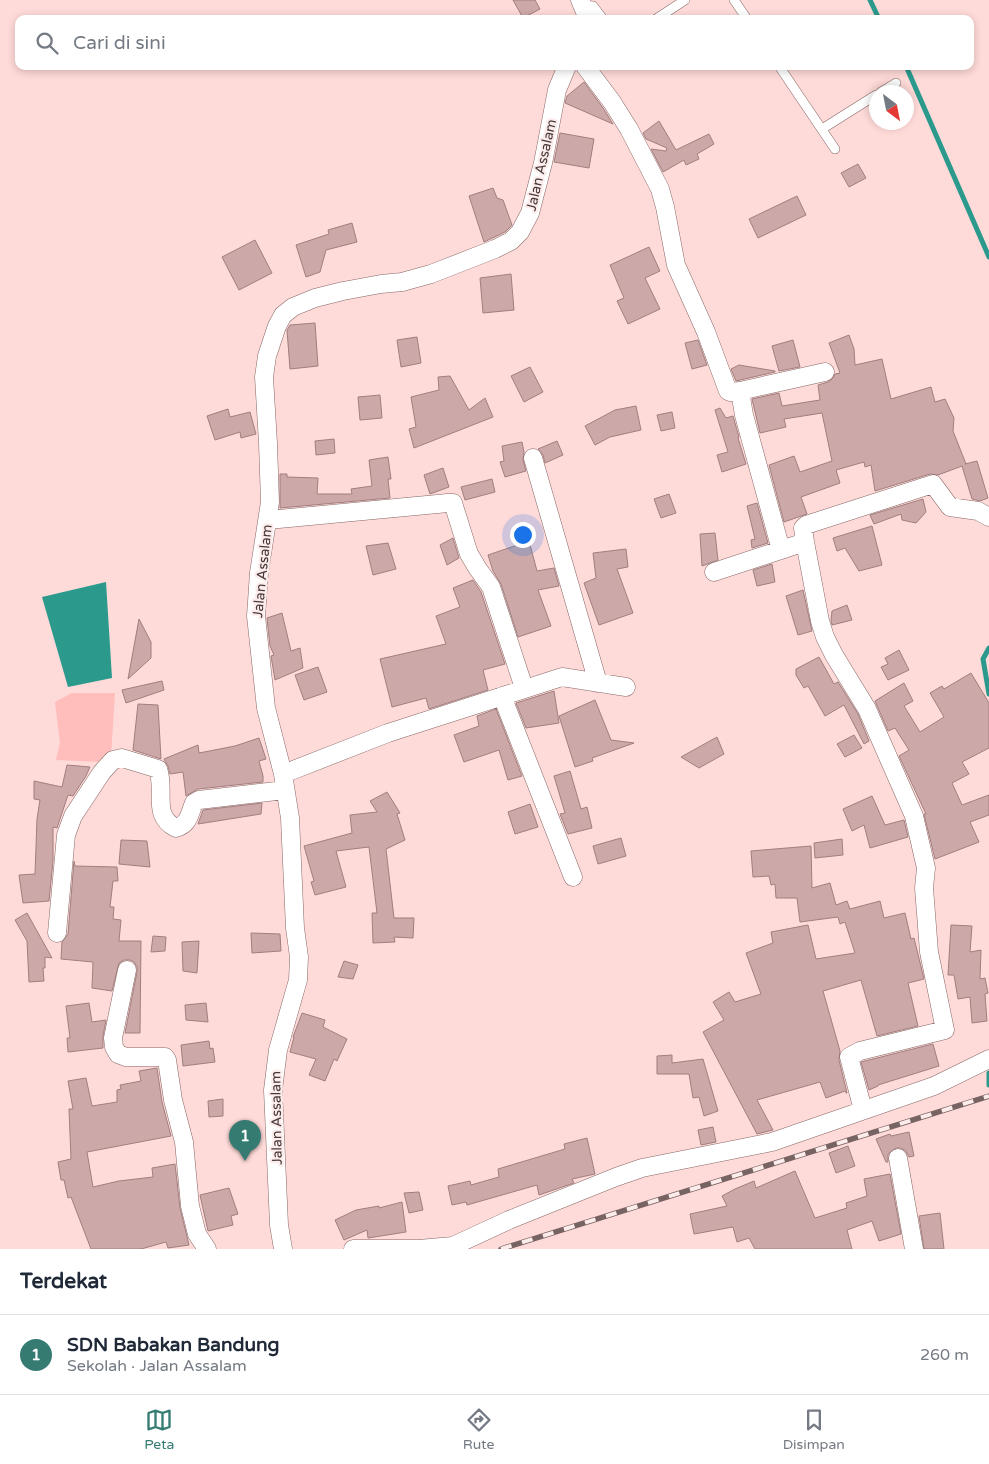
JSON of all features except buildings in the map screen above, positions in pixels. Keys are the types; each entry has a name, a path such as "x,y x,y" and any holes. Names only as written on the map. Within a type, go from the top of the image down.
{"street":[{"name":"Jalan Assalam","path":"283,1249 279,1225 273,1090 278,1050 298,980 299,957 294,928 290,818 284,782 266,708 256,616 259,573 268,520 270,476 264,377 267,356 276,326 293,307 315,298 381,284 402,282 431,274 511,241 520,232 530,213 543,163 557,90 564,70"},
{"path":"588,70 629,129 651,171 665,207 676,265 706,332 728,391 740,391 825,372"},
{"path":"740,391 744,415 781,550"},
{"path":"532,458 598,683"},
{"path":"863,1110 849,1057 860,1051 942,1032 946,1028 929,952 924,888 926,868 914,816 868,709 834,655 825,637 820,620 803,528 806,525 933,484 950,507 978,511 989,517"},
{"path":"268,520 453,503 469,554 491,587 524,688"},
{"path":"714,572 805,542"},
{"path":"56,933 67,829 73,816 110,763 122,758 158,769 162,816 169,825 176,828 188,822 194,803 199,800 284,782 388,733 524,688 562,677 626,687"},
{"path":"502,696 572,877"},
{"path":"127,970 113,1038 114,1047 118,1054 126,1057 165,1057 167,1060 173,1100 184,1142 190,1206 197,1234 207,1249"},
{"path":"353,1249 453,1248 509,1220 642,1168 772,1142 934,1086 984,1061"},
{"path":"898,1158 914,1249"}],"lane":[{"path":"662,15 685,0"},
{"path":"734,0 744,15"},
{"path":"583,8 593,6 599,15"},
{"path":"782,70 835,149"},
{"path":"822,130 869,100"}],"shaded area":[{"path":"72,693 115,693 111,756 103,762 56,760 60,743 55,702"}],"water":[{"path":"106,582 112,678 68,687 42,597"}],"waterway":[{"path":"870,0 877,15"},
{"path":"908,70 989,257"},
{"path":"989,648 983,659 989,694"},
{"path":"989,1073 989,1085"}],"railway":[{"path":"501,1249 989,1096"}],"place":[{"name":"SDN Babakan Bandung","path":"245,1161"}]}
